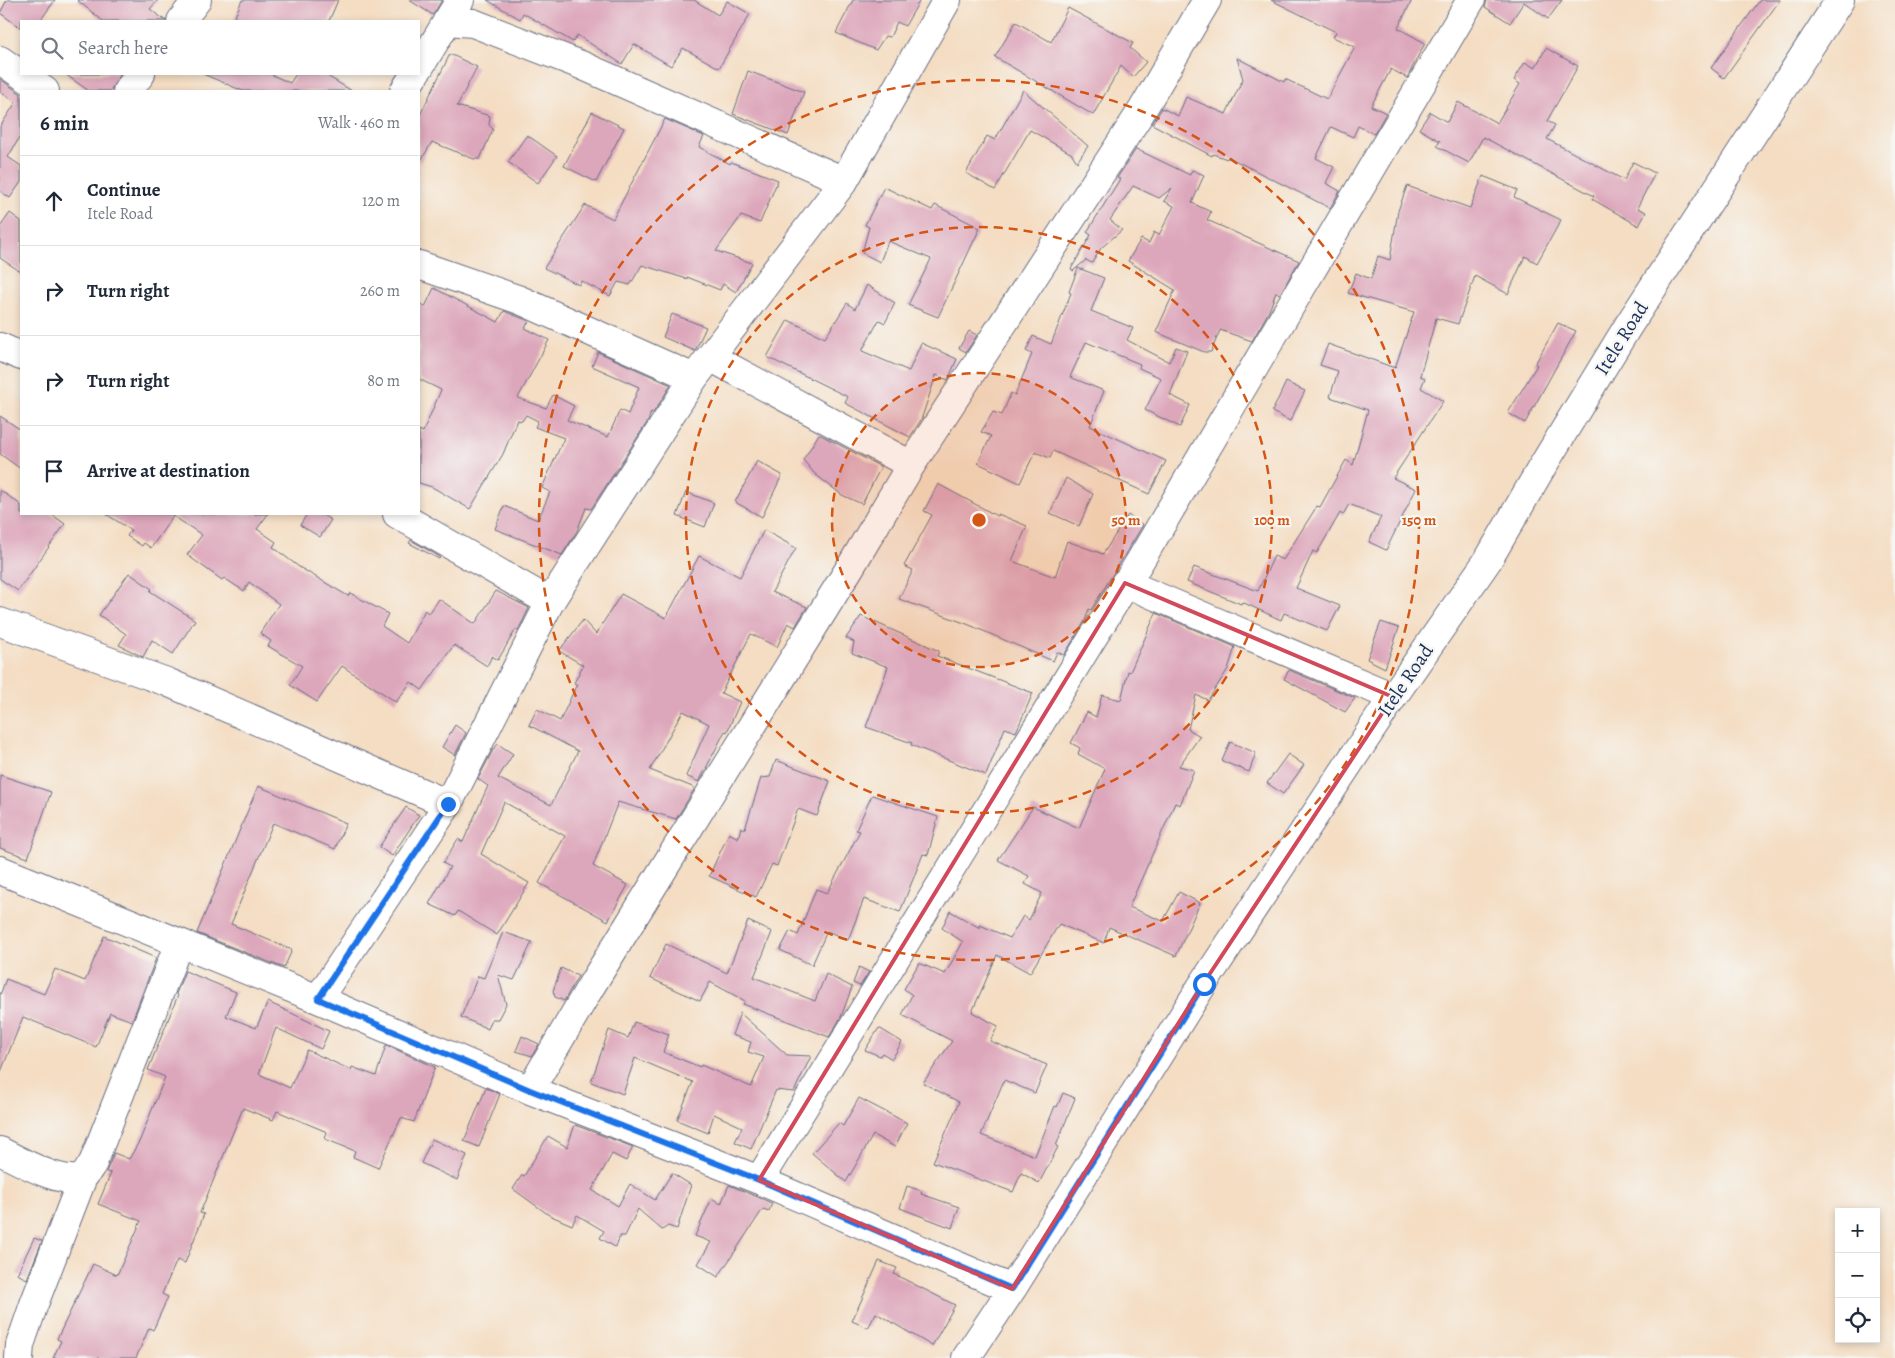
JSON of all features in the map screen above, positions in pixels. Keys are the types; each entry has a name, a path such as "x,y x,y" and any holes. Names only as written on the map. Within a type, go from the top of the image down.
{"street":[{"path":"182,20 197,0"},
{"path":"318,999 448,804 550,602 702,368 844,181 947,0"},
{"path":"530,1090 591,986 851,566 911,465 1141,112 1207,0"},
{"path":"759,1180 1125,583 1140,562 1471,0"},
{"name":"Itele Road","path":"966,1358 1012,1289 1204,984 1393,697 1488,560 1542,466 1628,326 1840,0"},
{"path":"420,66 453,11 473,23 581,65 844,181"},
{"path":"0,60 20,74"},
{"path":"22,75 44,90"},
{"path":"129,90 140,75"},
{"path":"405,90 414,75"},
{"path":"420,264 702,368 911,465"},
{"path":"0,347 20,356"},
{"path":"399,515 550,602"},
{"path":"1125,583 1393,697"},
{"path":"0,622 167,682 448,804"},
{"path":"0,870 318,999 530,1090 759,1180 1012,1289"},
{"path":"18,1357 34,1304 83,1177 93,1163 179,943"},
{"path":"0,1151 50,1174 71,1180 83,1177"}],"highlighted area":[{"path":"1125,583 1393,697 1203,984 1012,1289 759,1180"}],"building":[{"path":"7,0 55,0 41,20 20,20 20,27 0,13"},
{"path":"77,0 158,0 150,9 165,20 102,20"},
{"path":"242,0 338,0 329,20 233,20"},
{"path":"409,0 442,0 433,15"},
{"path":"487,0 694,0 718,15 727,1 750,14 719,68 683,48 671,66 634,44 622,64 577,35 573,42 523,13 520,19"},
{"path":"853,0 920,0 905,26 897,22 890,37 885,36 876,50 836,33"},
{"path":"1271,0 1412,0 1398,28 1425,43 1407,78 1391,69 1371,106 1386,113 1374,134 1358,126 1353,137 1331,127 1316,158 1334,167 1326,183 1340,191 1330,208 1228,157 1227,159 1213,154 1212,156 1152,124 1162,108 1178,116 1186,97 1226,114 1243,79 1237,58 1284,82 1285,79 1327,99 1355,47 1333,37 1336,32"},
{"path":"1487,0 1562,0 1548,19 1524,2 1510,23 1485,7"},
{"path":"1760,0 1780,0 1724,78 1711,68"},
{"path":"1068,8 1133,43 1130,48 1146,62 1133,77 1121,66 1093,115 995,57 1016,22 1051,42"},
{"path":"1546,48 1578,66 1547,121 1555,125 1547,139 1624,180 1633,162 1655,173 1637,208 1646,212 1639,226 1592,199 1594,196 1483,137 1469,163 1437,146 1440,141 1419,129 1430,112 1447,122 1458,102 1497,123 1520,84 1514,80 1525,62 1535,68"},
{"path":"450,54 477,67 457,106 490,116 489,125 493,129 480,159 474,159 432,142 420,162 420,115"},
{"path":"748,71 804,92 788,135 733,114"},
{"path":"66,75 120,75 111,90 88,90"},
{"path":"205,75 272,75 290,83 295,75 326,75 350,90 241,90"},
{"path":"0,79 20,93 20,137 8,157 20,165 20,183 10,198 0,191 0,127 16,102 0,92"},
{"path":"1023,90 1088,146 1077,162 1072,154 1030,130 995,190 966,173 987,136 995,140"},
{"path":"592,112 624,128 596,182 564,166"},
{"path":"665,119 704,136 699,147 730,164 731,162 778,180 760,223 741,216 716,251 752,263 736,292 723,284 720,290 687,277 687,279 642,265 630,285 618,282 610,296 581,281 579,285 544,268 585,205 613,219"},
{"path":"527,135 557,156 538,183 508,162"},
{"path":"1136,149 1190,175 1192,170 1204,175 1192,203 1211,212 1207,220 1299,261 1280,294 1276,292 1269,311 1252,341 1220,330 1211,352 1204,352 1156,332 1175,290 1128,261 1141,239 1149,243 1154,232 1159,235 1174,206 1164,201 1172,188 1159,198 1133,186 1110,220 1122,230 1101,248 1092,263 1086,260 1073,271 1071,269 1091,235 1087,232 1120,179 1117,178"},
{"path":"1483,176 1517,190 1514,197 1561,220 1537,263 1525,256 1508,294 1475,276 1458,324 1436,318 1420,376 1425,378 1421,388 1443,401 1393,478 1416,489 1386,550 1369,542 1381,517 1349,504 1343,515 1340,513 1317,553 1313,551 1296,588 1340,606 1327,631 1284,613 1281,620 1242,602 1241,604 1187,582 1194,567 1258,591 1274,556 1283,560 1317,506 1320,507 1346,460 1353,465 1368,410 1330,397 1338,371 1320,365 1328,344 1395,368 1414,312 1348,293 1356,273 1371,279 1378,256 1390,260 1398,211 1407,186 1470,208"},
{"path":"884,187 932,210 935,205 980,228 938,317 908,305 931,259 888,241 880,262 862,253 869,227 865,225"},
{"path":"10,213 20,220 20,271 0,258 0,227"},
{"path":"1078,268 1104,278 1091,311 1133,328 1127,340 1169,362 1176,347 1187,351 1170,395 1190,405 1180,427 1145,410 1161,378 1139,368 1140,364 1086,342 1070,377 1104,391 1090,426 1166,461 1149,494 1053,451 1050,458 1035,452 1020,483 978,463 991,436 981,432 993,412 1002,415 1011,393 1015,395 1032,354 1026,351 1033,336 1051,344 1071,293 1069,292"},
{"path":"867,285 895,303 885,323 879,320 862,351 909,371 921,343 957,359 948,380 936,375 921,420 910,437 845,403 848,397 767,357 788,320 825,338 847,303 855,309"},
{"path":"434,288 498,322 504,311 529,321 525,328 549,340 518,398 546,408 553,395 574,406 567,420 608,437 620,410 628,414 639,387 592,366 598,352 671,385 653,413 651,412 648,421 591,509 586,508 577,531 562,555 495,529 504,506 538,520 550,492 542,488 564,438 535,427 538,421 526,415 522,421 517,420 503,454 470,509 432,487 420,483 420,430 423,432 441,390 420,380 420,304 425,307"},
{"path":"672,314 706,327 695,351 663,337"},
{"path":"1558,323 1576,331 1525,423 1508,413 1537,365 1535,364"},
{"path":"969,331 977,335 966,352 959,348"},
{"path":"1286,382 1305,391 1290,421 1272,412"},
{"path":"0,416 20,429 20,468 0,454"},
{"path":"819,434 881,467 862,504 842,495 815,474 803,460"},
{"path":"757,461 782,475 762,517 735,502"},
{"path":"1066,478 1093,494 1079,526 1050,513"},
{"path":"938,484 997,516 998,514 1027,526 1012,561 1055,577 1067,541 1103,554 1128,515 1143,525 1091,610 1089,609 1085,621 1064,655 1057,652 1053,661 967,624 899,599 913,570 904,566 932,515 924,511"},
{"path":"0,490 20,504 20,515 52,515 65,524 18,591 0,579"},
{"path":"686,492 714,503 705,527 677,516"},
{"path":"108,515 267,515 257,529 276,542 273,547 299,567 348,596 350,593 388,614 382,626 407,643 425,610 429,614 439,599 475,624 496,591 529,608 518,631 516,629 498,660 492,656 487,666 454,645 422,690 411,682 396,702 342,666 317,702 290,685 302,666 268,646 271,641 260,633 279,604 249,582 244,591 224,578 222,580 187,555 202,535 173,516 151,548 144,543 142,546 127,536 131,530"},
{"path":"306,515 323,515 331,520 320,537 300,525"},
{"path":"764,530 796,548 772,592 807,607 795,627 788,623 777,647 751,634 721,693 740,702 727,732 725,731 699,782 686,776 709,724 683,711 650,770 695,788 676,819 618,802 593,866 628,885 608,921 539,883 565,836 504,802 481,854 529,883 497,935 458,911 455,916 429,904 450,867 443,863 458,839 463,842 488,786 478,779 498,744 513,754 498,778 551,805 578,751 529,725 537,709 560,721 577,684 574,683 583,665 559,651 583,620 596,634 621,594 666,618 699,556 740,577"},
{"path":"411,540 440,557 439,559 409,543"},
{"path":"129,573 152,589 150,591 195,620 173,654 152,640 143,657 119,645 126,634 99,615"},
{"path":"1156,613 1235,647 1228,669 1208,700 1196,695 1188,729 1200,736 1179,766 1194,770 1180,805 1175,803 1129,907 1163,921 1179,892 1200,903 1176,956 1109,927 1104,943 1059,924 1030,973 997,955 972,1012 998,1026 990,1041 1047,1065 1035,1093 1004,1080 981,1135 1035,1156 1055,1106 1057,1107 1063,1093 1075,1098 1056,1146 1058,1147 1039,1183 1021,1173 1013,1192 933,1162 959,1102 923,1083 952,1041 902,1015 912,995 904,989 919,963 945,974 963,942 942,928 950,911 980,928 980,925 1010,938 1023,916 1029,920 1042,893 1025,884 1029,876 998,860 1033,807 1079,828 1105,769 1078,754 1080,748 1071,743 1087,712 1096,717 1102,695 1121,700 1128,671 1130,672"},
{"path":"861,616 939,651 937,656 1033,693 1016,732 1005,728 986,775 911,745 912,743 866,727 888,667 852,653 854,642 846,638"},
{"path":"1381,622 1399,628 1385,668 1367,659"},
{"path":"1289,670 1355,698 1345,712 1284,679"},
{"path":"455,725 466,733 455,755 442,747"},
{"path":"1230,742 1256,753 1249,772 1222,761"},
{"path":"1288,754 1304,765 1283,794 1267,783"},
{"path":"776,760 830,781 817,816 798,809 777,866 772,864 756,897 709,876 729,833 738,838 741,827 745,829 761,778 770,777"},
{"path":"0,775 51,792 28,858 0,848"},
{"path":"258,786 346,823 335,849 273,823 231,924 292,950 284,968 197,933"},
{"path":"872,795 938,817 928,855 923,854 900,912 864,899 848,940 827,931 812,965 780,950 790,931 798,935 816,889 827,893 860,831 856,830"},
{"path":"406,807 419,815 392,856 379,847"},
{"path":"748,921 772,932 754,977 815,1001 826,974 852,987 841,1017 829,1037 743,1004 745,1001 710,982 700,1001 650,978 666,944 727,973"},
{"path":"503,932 532,942 514,980 498,975 506,1004 498,1019 492,1019 488,1029 461,1017 478,976 484,978"},
{"path":"104,936 156,958 132,1021 110,1013 96,1047 23,1017 0,1074 0,995 6,979 44,994 55,969 85,981"},
{"path":"859,967 869,972 860,986 853,983"},
{"path":"561,968 578,976 564,1001 555,997 553,991"},
{"path":"185,971 236,992 226,1016 256,1028 268,1002 329,1031 321,1049 276,1028 259,1074 290,1088 307,1050 351,1070 352,1067 376,1076 386,1045 435,1067 414,1122 401,1118 378,1168 353,1157 355,1151 325,1139 327,1132 277,1111 273,1120 243,1108 200,1213 204,1214 185,1263 177,1260 162,1294 168,1297 153,1330 149,1328 136,1358 53,1358 61,1341 57,1339 93,1264 117,1275 141,1221 98,1204 111,1173 106,1172 114,1153 129,1159 140,1140 165,1077 148,1070 178,995 176,994"},
{"path":"740,1013 787,1055 811,1056 794,1092 776,1090 751,1149 735,1142 742,1127 714,1114 708,1133 677,1120 693,1082 635,1058 623,1094 591,1082 609,1030 628,1038 634,1022 669,1034 663,1052 700,1067 701,1065 751,1087 764,1057 748,1052 751,1042 732,1035"},
{"path":"879,1028 902,1042 892,1059 882,1053 880,1056 865,1050"},
{"path":"522,1036 539,1044 532,1056 516,1051"},
{"path":"486,1088 500,1094 479,1147 464,1141"},
{"path":"859,1098 907,1123 895,1147 873,1135 846,1182 812,1153 839,1123 843,1126"},
{"path":"575,1125 633,1147 626,1161 612,1154 592,1190 618,1206 630,1184 655,1200 672,1173 691,1185 677,1229 668,1226 662,1230 638,1209 625,1236 620,1236 615,1247 600,1238 604,1231 577,1215 572,1225 549,1215 513,1189 522,1175 524,1176 548,1136 567,1147"},
{"path":"432,1139 467,1155 457,1180 421,1163"},
{"path":"729,1185 772,1203 769,1211 763,1209 718,1277 698,1264 711,1242 695,1236 712,1198 721,1204"},
{"path":"907,1186 922,1191 921,1194 959,1207 952,1228 900,1208"},
{"path":"34,1238 42,1241 27,1279 17,1274"},
{"path":"879,1261 897,1268 894,1274 955,1305 932,1346 876,1313 868,1328 852,1321"}],"route":[{"path":"448,804 318,999 530,1090 759,1180 1012,1289 1204,984"}]}
